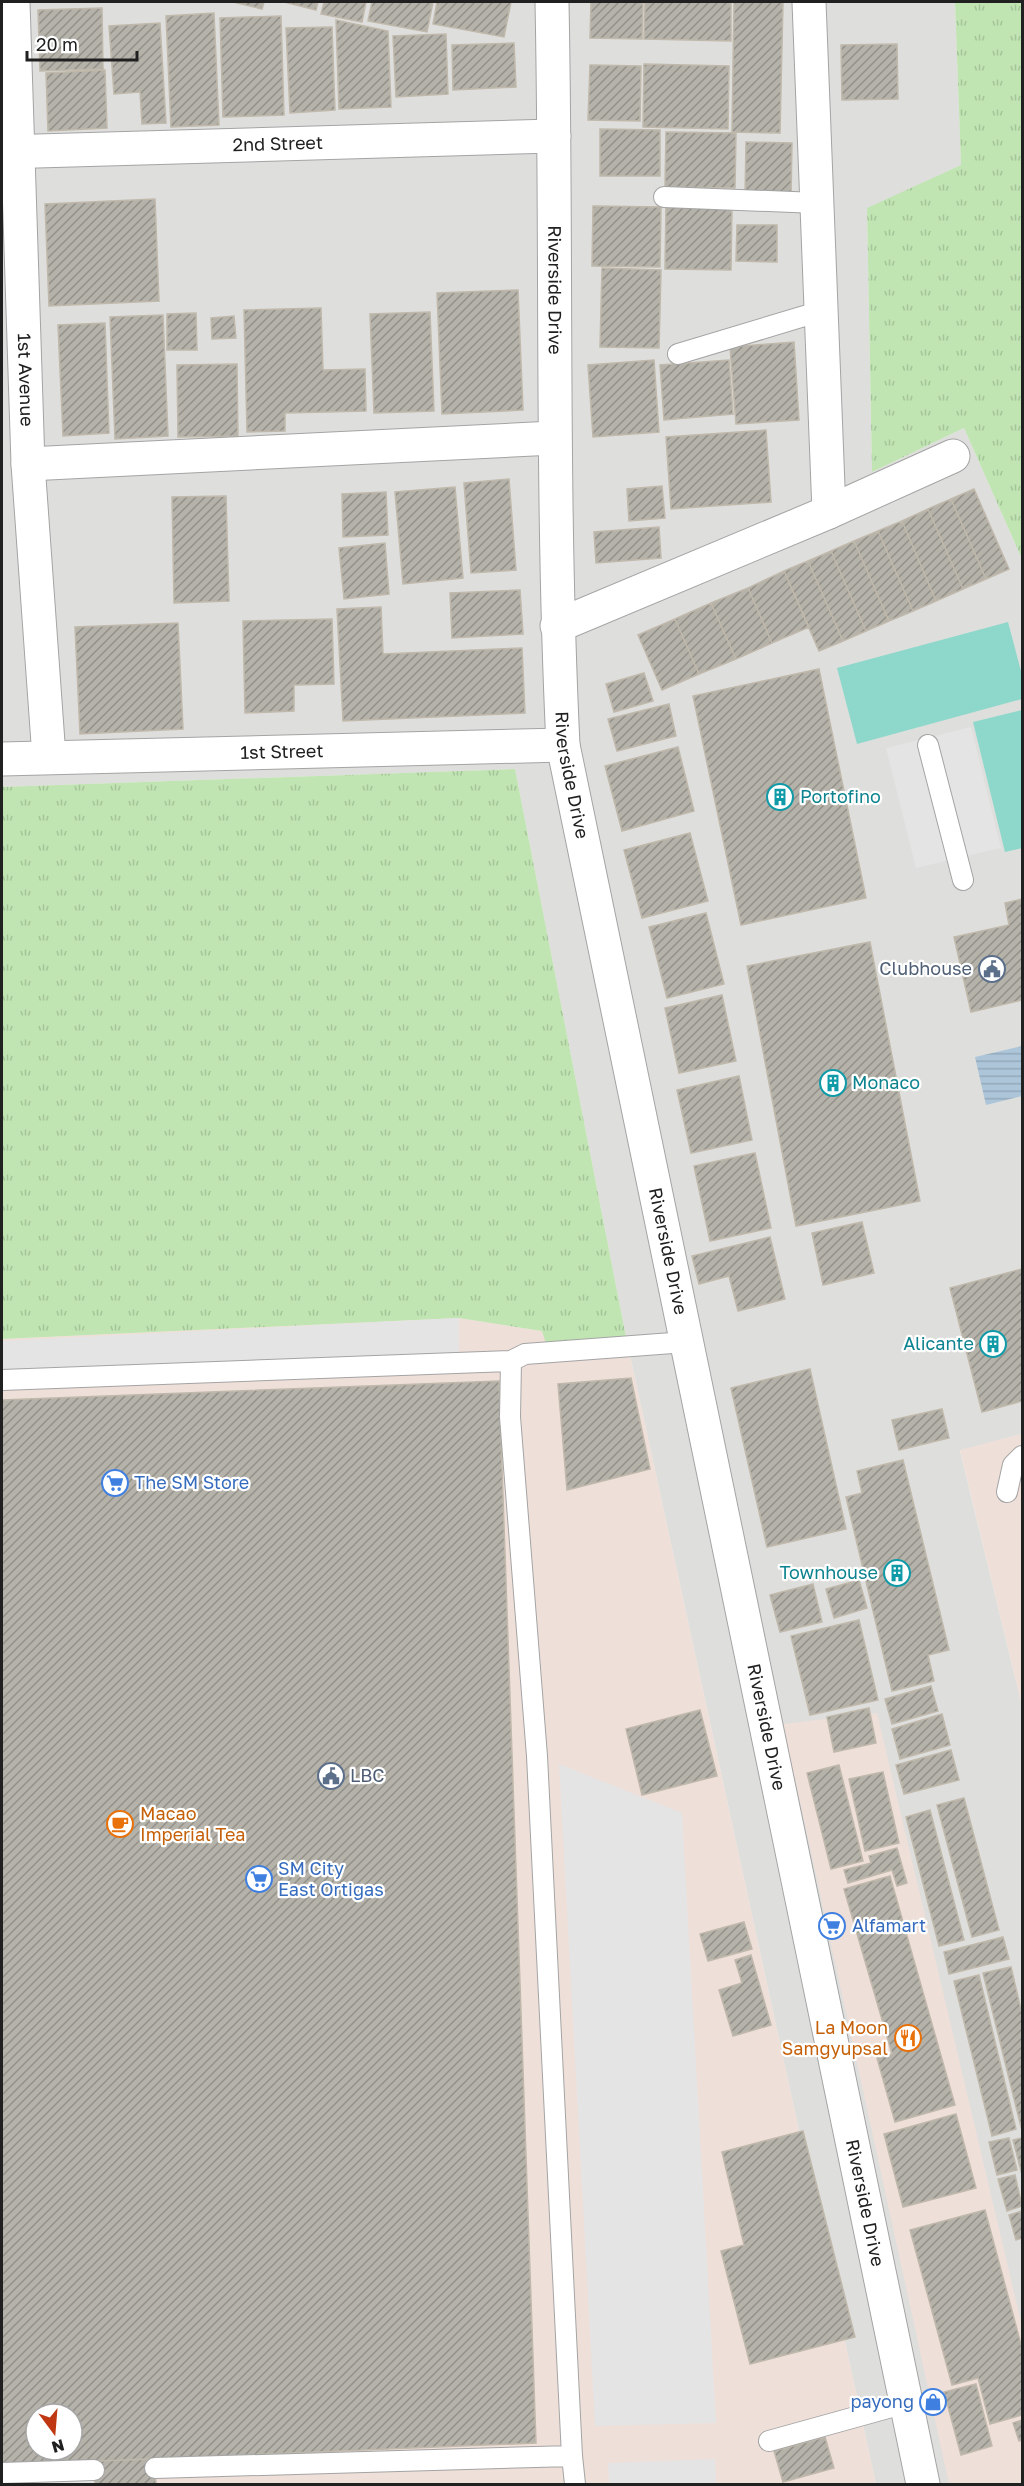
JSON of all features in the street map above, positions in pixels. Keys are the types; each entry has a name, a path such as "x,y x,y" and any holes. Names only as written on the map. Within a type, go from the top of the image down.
{"street":[{"name":"1st Avenue","path":"13,2 10,152 28,464 49,757"},
{"name":"Riverside Drive","path":"552,2 554,438 557,626 563,745 923,2484"},
{"path":"809,2 829,513"},
{"name":"2nd Street","path":"10,152 554,136"},
{"path":"28,464 554,438"},
{"path":"557,626 829,513 952,456"},
{"name":"1st Street","path":"2,759 563,745"}],"lane":[{"path":"664,197 817,203"},
{"path":"678,354 821,311"},
{"path":"928,746 963,880"},
{"path":"2,1380 512,1361 525,1354 686,1342"},
{"path":"512,1361 510,1417 537,1756 575,2484"},
{"path":"1007,1492 1013,1465 1023,1456"},
{"path":"769,2441 906,2403"},
{"path":"155,2468 572,2456"},
{"path":"2,2473 94,2470"}],"shaded area":[{"path":"2,2 955,2 961,165 867,209 872,472 964,428 1022,559 1022,1434 960,1451 1022,1706 1022,2484 876,2484 626,1337 515,769 2,787"},
{"path":"1008,622 1022,675 1022,699 857,744 837,668"},
{"path":"1022,710 1022,848 1005,852 973,722"},
{"path":"971,727 1001,848 916,868 886,748"},
{"path":"1022,1046 1022,1096 986,1105 975,1057"},
{"name":"SM City East Ortigas","path":"459,1318 542,1331 626,1337 876,2484 2,2484 2,1339"},
{"path":"459,1318 459,1352 2,1373 2,1341"},
{"path":"1022,1434 1022,1706 960,1450"},
{"path":"877,1713 1022,2326 1022,2484 949,2484 783,1724"},
{"path":"559,1764 682,1813 716,2423 595,2426"},
{"path":"715,2459 716,2484 609,2484 608,2463"},
{"path":"95,2474 95,2484 2,2484 2,2479"}],"green space":[{"path":"955,2 1022,2 1022,559 964,428 872,472 867,208 961,165"},
{"path":"515,769 626,1337 547,1347 542,1331 459,1318 2,1339 2,787"}],"building":[{"path":"233,2 264,2 262,9"},
{"path":"284,2 318,2 316,10"},
{"path":"324,2 366,2 362,22 321,14"},
{"path":"372,2 433,2 427,32 368,21"},
{"path":"437,2 511,2 504,37 433,24"},
{"path":"591,2 643,2 642,39 590,38"},
{"path":"645,2 731,2 731,41 644,39"},
{"path":"734,2 783,2 780,133 732,132"},
{"path":"102,8 103,69 40,71 38,10"},
{"path":"214,13 219,125 171,127 166,16"},
{"path":"281,16 284,115 223,117 220,18"},
{"path":"336,20 388,31 391,107 339,109"},
{"path":"160,23 166,123 142,124 140,92 114,94 109,26"},
{"path":"332,27 335,110 290,113 286,28"},
{"path":"446,34 448,94 396,97 393,36"},
{"path":"514,43 516,87 453,90 452,45"},
{"path":"897,44 898,99 842,100 841,45"},
{"path":"644,64 729,66 728,129 643,127"},
{"path":"590,65 641,66 640,121 588,120"},
{"path":"105,70 107,128 48,131 46,73"},
{"path":"600,129 660,130 660,176 600,176"},
{"path":"666,132 736,133 735,188 665,187"},
{"path":"746,142 792,143 791,197 745,196"},
{"path":"155,199 159,301 49,306 45,204"},
{"path":"666,205 732,206 731,270 665,269"},
{"path":"593,206 661,207 660,267 592,266"},
{"path":"737,225 777,225 777,262 736,261"},
{"path":"602,268 661,270 659,348 600,347"},
{"path":"518,290 523,410 442,414 437,293"},
{"path":"321,308 323,370 365,369 366,411 285,413 285,431 247,432 244,310"},
{"path":"430,312 434,411 374,413 370,314"},
{"path":"196,313 197,350 167,350 167,314"},
{"path":"163,315 168,436 115,439 110,317"},
{"path":"234,316 236,338 212,339 211,318"},
{"path":"105,323 109,433 63,436 58,325"},
{"path":"794,342 799,420 736,424 730,347"},
{"path":"654,360 659,432 593,437 588,365"},
{"path":"729,360 733,414 664,420 660,365"},
{"path":"237,364 238,436 178,437 177,365"},
{"path":"766,430 771,502 671,509 666,437"},
{"path":"509,479 516,570 471,573 464,483"},
{"path":"662,486 665,518 629,521 627,489"},
{"path":"455,487 463,578 403,584 395,492"},
{"path":"974,489 1009,569 986,579 951,499"},
{"path":"386,492 388,535 343,537 342,494"},
{"path":"226,496 229,601 174,603 172,497"},
{"path":"951,499 986,579 963,589 928,509"},
{"path":"928,509 963,589 936,601 902,521"},
{"path":"902,521 936,601 913,611 878,531"},
{"path":"659,527 661,558 596,563 594,532"},
{"path":"878,531 913,611 889,621 854,541"},
{"path":"854,541 889,621 866,631 831,551"},
{"path":"385,543 389,594 344,599 339,548"},
{"path":"831,551 866,631 843,641 808,561"},
{"path":"808,561 843,641 819,651 784,571"},
{"path":"784,571 809,627 772,643 748,588"},
{"path":"748,588 772,643 736,659 711,603"},
{"path":"520,590 523,634 452,638 450,593"},
{"path":"711,603 736,659 699,674 675,619"},
{"path":"381,607 383,654 522,648 525,713 343,721 337,609"},
{"path":"332,619 334,684 294,685 294,711 245,713 243,621"},
{"path":"675,619 699,674 662,690 638,635"},
{"path":"178,623 183,729 80,734 75,627"},
{"name":"Portofino","path":"819,669 866,898 741,925 693,696"},
{"path":"644,673 653,701 614,712 606,684"},
{"path":"669,704 676,736 617,751 608,719"},
{"path":"678,747 694,811 622,831 605,766"},
{"path":"690,833 708,901 642,918 624,850"},
{"name":"Clubhouse","path":"1022,899 1022,1000 971,1012 954,937 1009,925 1005,903"},
{"path":"706,913 724,984 667,998 649,927"},
{"name":"Monaco","path":"870,942 920,1201 796,1226 747,966"},
{"path":"722,995 736,1061 679,1073 665,1008"},
{"path":"739,1076 752,1140 691,1153 677,1090"},
{"path":"755,1153 771,1228 710,1241 694,1166"},
{"path":"862,1222 874,1273 823,1285 812,1233"},
{"path":"770,1237 785,1299 738,1311 729,1276 699,1284 692,1256"},
{"name":"Alicante","path":"1022,1269 1022,1401 982,1412 950,1288"},
{"path":"810,1369 846,1529 767,1547 731,1388"},
{"path":"631,1378 650,1469 567,1490 558,1384"},
{"name":"SM City East Ortigas","path":"499,1381 536,2443 84,2462 84,2402 24,2402 24,2462 75,2462 2,2465 2,1400"},
{"path":"942,1409 949,1438 899,1450 892,1420"},
{"name":"Townhouse","path":"903,1460 949,1650 928,1655 934,1681 892,1691 846,1497 862,1493 857,1471"},
{"path":"859,1580 867,1608 834,1618 826,1589"},
{"path":"813,1584 822,1622 780,1632 770,1595"},
{"path":"859,1620 878,1700 810,1715 791,1636"},
{"path":"931,1686 938,1711 892,1724 885,1699"},
{"path":"869,1708 876,1743 834,1752 827,1717"},
{"path":"700,1710 717,1776 642,1795 626,1729"},
{"path":"942,1714 950,1745 900,1759 892,1729"},
{"path":"951,1750 959,1780 904,1794 896,1765"},
{"path":"839,1765 863,1861 831,1869 807,1773"},
{"path":"883,1772 899,1843 865,1851 849,1779"},
{"path":"964,1798 999,1930 972,1937 937,1805"},
{"path":"930,1810 964,1940 939,1946 906,1817"},
{"path":"897,1848 907,1883 897,1886 892,1870 848,1883 844,1870 871,1863 869,1856"},
{"path":"890,1876 955,2105 895,2122 877,2058 892,2054 844,1889"},
{"path":"744,1922 752,1949 708,1961 700,1934"},
{"path":"1003,1937 1009,1959 949,1974 944,1952"},
{"path":"751,1955 771,2025 733,2036 719,1990 742,1983 735,1960"},
{"path":"1011,1967 1022,2014 1021,2127 983,1973"},
{"path":"979,1975 1016,2129 992,2136 954,1981"},
{"path":"956,2114 976,2188 903,2207 884,2134"},
{"path":"803,2131 855,2337 750,2364 721,2251 744,2245 722,2152"},
{"path":"1009,2138 1017,2170 997,2175 989,2142"},
{"path":"1022,2138 1022,2175 1013,2140"},
{"path":"1015,2175 1022,2206 1007,2211 998,2179"},
{"path":"985,2210 1022,2348 1022,2415 990,2424 978,2378 952,2385 910,2230"},
{"path":"1022,2211 1022,2238 1016,2240 1009,2215"},
{"path":"976,2384 992,2446 961,2455 944,2392"},
{"path":"1022,2420 1022,2440 1019,2441 1013,2423"},
{"path":"825,2437 834,2468 783,2482 774,2451"},
{"path":"154,2459 156,2484 95,2484 94,2461"}],"place":[{"name":"Portofino","path":"780,797"},
{"name":"Clubhouse","path":"992,969"},
{"name":"Monaco","path":"833,1083"},
{"name":"Alicante","path":"993,1344"},
{"name":"The SM Store","path":"115,1483"},
{"name":"Townhouse","path":"897,1573"},
{"name":"LBC","path":"331,1776"},
{"name":"Macao Imperial Tea","path":"120,1824"},
{"name":"SM City East Ortigas","path":"259,1879"},
{"name":"Alfamart","path":"832,1926"},
{"name":"La Moon Samgyupsal","path":"908,2038"},
{"name":"payong","path":"933,2402"}]}
